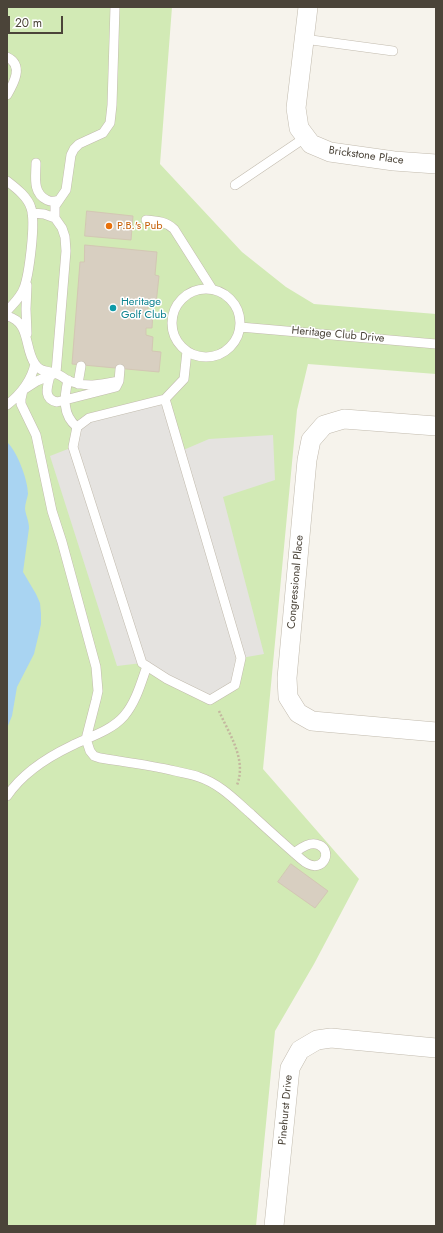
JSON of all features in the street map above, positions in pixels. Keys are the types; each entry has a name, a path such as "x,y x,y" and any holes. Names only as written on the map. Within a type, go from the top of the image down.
{"street":[{"name":"Brickstone Place","path":"308,7 296,108 299,128 306,137 312,144 330,152 394,161 436,164"},
{"name":"Congressional Place","path":"436,426 344,419 324,425 311,440 307,460 287,678 288,697 298,714 312,721 436,732"},
{"name":"Pinehurst Drive","path":"274,1226 290,1068 300,1050 317,1040 331,1038 436,1048"}],"lane":[{"path":"115,7 112,116 103,133 79,144 74,149 71,155 66,190 55,206 55,218 62,228 65,237 66,251 53,375 47,392 48,398 51,401 56,402 116,387 119,381 120,369"},
{"path":"304,39 393,51"},
{"path":"7,57 15,63 17,70 16,77 7,95"},
{"path":"235,185 306,137"},
{"path":"36,163 35,186 37,192 41,197 49,201 55,202 59,200"},
{"path":"7,181 28,201 32,213 33,228 27,275 27,338"},
{"path":"28,201 37,192"},
{"path":"32,213 44,214 55,218"},
{"path":"146,220 162,221 174,229 212,289"},
{"path":"7,311 23,290 27,275"},
{"path":"200,289 212,289 223,292 232,300 239,310 240,327 235,342 228,350 218,355 208,357 197,356 187,351 179,343 173,333 172,321 174,310 180,300 190,292 200,289"},
{"path":"7,316 15,319 25,332 34,364 40,370 78,384 93,386 119,381"},
{"name":"Heritage Club Drive","path":"240,327 436,344"},
{"path":"165,399 241,658 235,685 210,700 167,678 142,663 73,447 77,427 89,418 165,399 184,379 187,351"},
{"path":"34,364 30,378 21,394 21,404 36,435 52,511 62,542 96,667 98,691 86,739 90,751 94,756 198,776 214,784 231,796 294,853"},
{"path":"78,384 81,366"},
{"path":"7,405 23,390 37,381 53,375"},
{"path":"68,380 65,400 70,422 77,427"},
{"path":"7,796 14,785 36,768 64,750 110,727 124,717 136,696 147,666"}],"path":[{"path":"214,697 240,759 240,776 238,784 231,796"}],"green space":[{"name":"Heritage Golf Club","path":"7,7 172,7 160,164 242,252 286,287 314,304 436,314 436,374 308,364 297,410 263,769 359,879 314,964 275,1031 256,1226 7,1226"}],"shaded area":[{"path":"165,399 181,451 209,439 273,435 275,480 223,497 264,654 241,658 235,685 210,700 142,663 117,666 50,456 73,447 77,427 89,418"}],"water":[{"path":"7,442 18,459 28,488 25,509 29,528 23,572 40,603 41,624 34,654 17,687 12,716 7,728"}],"building":[{"name":"P.B.'s Pub","path":"87,211 133,216 131,240 85,236"},
{"name":"Heritage Golf Club","path":"85,245 157,252 155,275 159,276 156,304 148,303 148,312 153,312 152,328 146,328 146,335 153,337 152,351 161,352 159,372 72,364 80,262 84,262"},
{"path":"291,864 328,891 315,908 278,882"}],"place":[{"name":"P.B.'s Pub","path":"109,226"},
{"name":"Heritage Golf Club","path":"113,308"}]}
